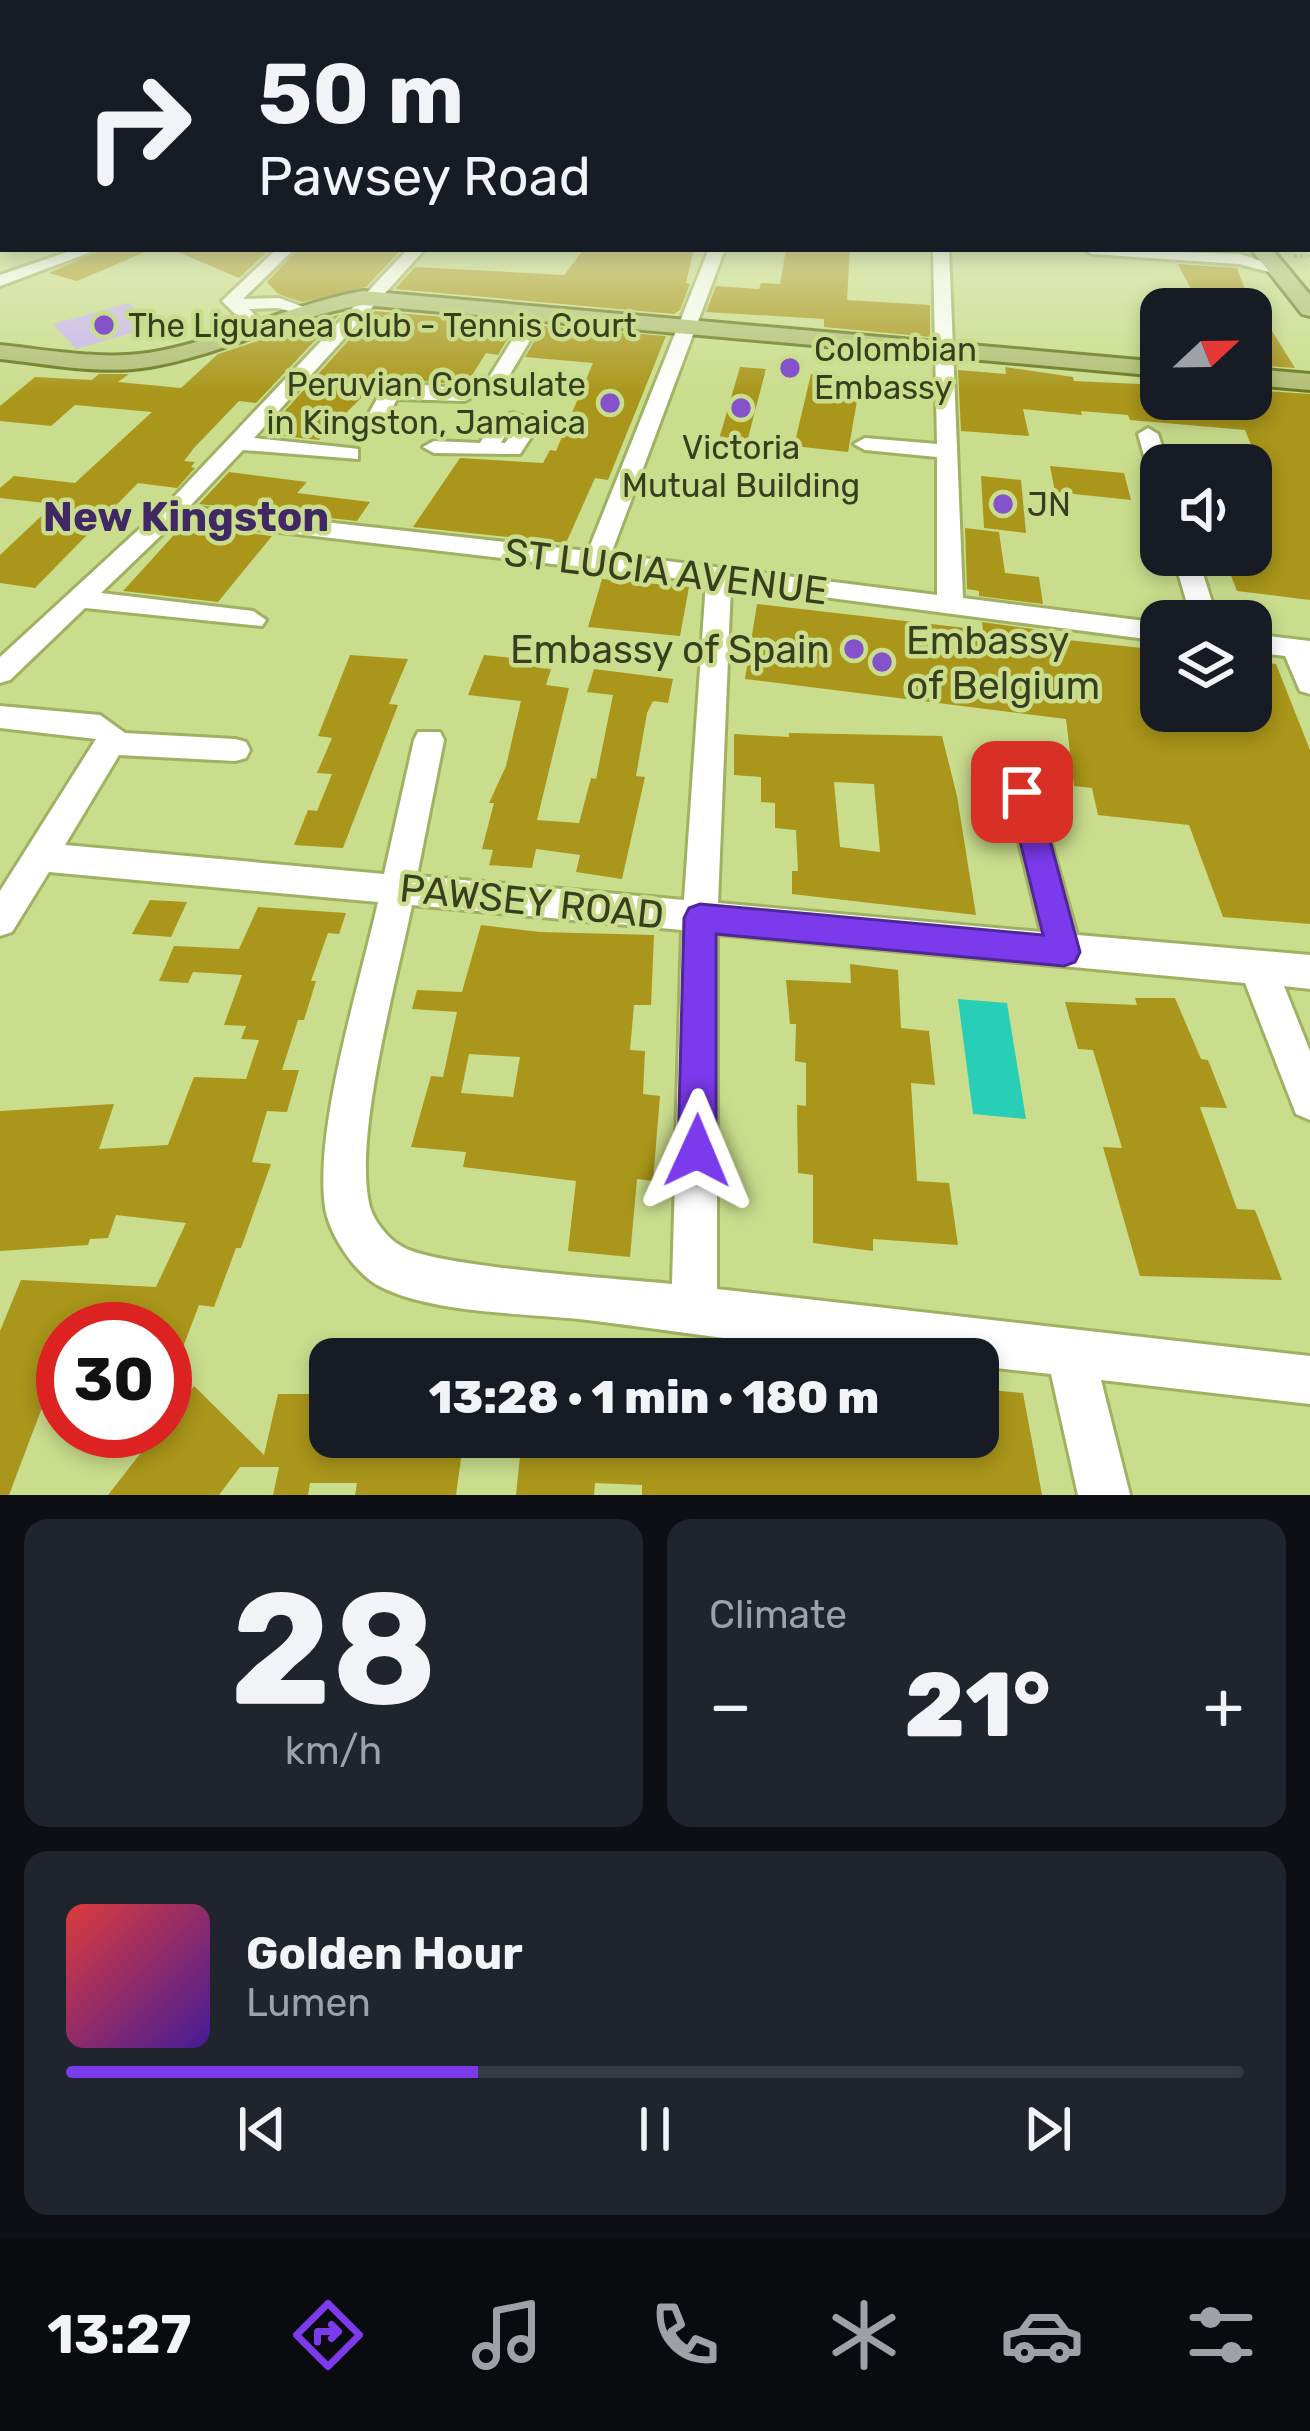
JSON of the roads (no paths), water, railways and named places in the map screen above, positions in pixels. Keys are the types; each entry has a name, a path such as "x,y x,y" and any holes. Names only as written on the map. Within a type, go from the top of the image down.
{"main road":[{"path":"1292,258 1310,274"},
{"path":"1292,258 1310,309"},
{"path":"360,301 532,322 1140,371"},
{"path":"0,352 119,364 190,350 306,308 360,301 685,332"},
{"path":"1272,383 1310,386"}],"street":[{"path":"0,265 33,255"},
{"path":"0,281 73,255"},
{"path":"232,304 280,255"},
{"path":"0,674 171,512 238,443 360,301 411,255"},
{"path":"598,560 715,255"},
{"path":"940,255 947,353 950,607"},
{"path":"1170,255 1292,258"},
{"path":"232,304 279,302 306,308"},
{"path":"232,304 255,324"},
{"path":"493,387 532,322"},
{"path":"430,391 410,419 377,417 385,398 399,391 430,391 466,394"},
{"path":"1148,434 1151,444"},
{"path":"238,443 350,454"},
{"path":"865,444 948,451"},
{"path":"434,447 487,449"},
{"name":"ST LUCIA AVENUE","path":"171,512 598,560 1140,630"},
{"path":"694,1311 700,918 719,578"},
{"path":"80,599 254,620"},
{"path":"1272,645 1303,649 1310,684"},
{"path":"0,717 100,726 111,734 111,743 0,921"},
{"path":"429,740 348,1130 347,1209 367,1246 392,1269 452,1282 1310,1380"},
{"path":"111,743 235,750"},
{"path":"1012,752 1064,952"},
{"name":"PAWSEY ROAD","path":"40,856 1310,972"},
{"path":"1258,968 1310,1100"},
{"path":"1070,1351 1104,1495"}],"water":[{"path":"958,999 1007,1003 1026,1119 973,1114"}],"place":[{"name":"The Liguanea Club - Tennis Court","path":"104,325"},
{"name":"Colombian Embassy","path":"790,368"},
{"name":"Peruvian Consulate in Kingston, Jamaica","path":"610,403"},
{"name":"Victoria Mutual Building","path":"741,408"},
{"name":"JN","path":"1003,504"},
{"name":"Embassy of Spain","path":"854,649"},
{"name":"Embassy of Belgium","path":"882,662"}],"district":[{"name":"New Kingston","path":"186,516"}]}
